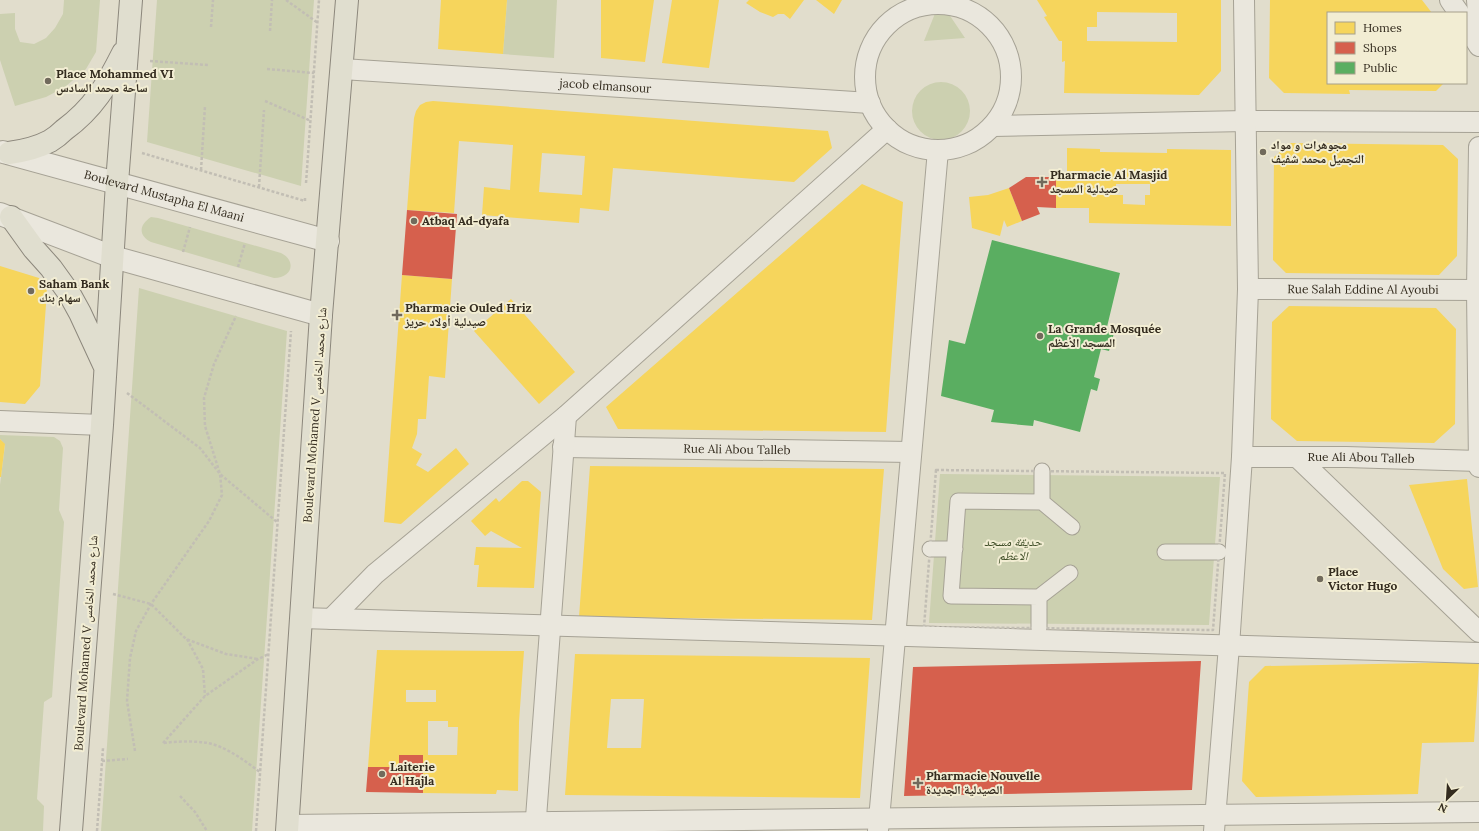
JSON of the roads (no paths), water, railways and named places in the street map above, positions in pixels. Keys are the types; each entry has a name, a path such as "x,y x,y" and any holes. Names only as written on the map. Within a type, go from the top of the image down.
{"main road":[{"name":"Boulevard Mohamed V شارع محمد الخامس","path":"72,831 106,370 117,183 131,0"},
{"name":"Boulevard Mohamed V شارع محمد الخامس","path":"287,828 321,315 347,0"},
{"path":"4,152 28,150 50,141 81,116 96,101 107,85 128,43"},
{"path":"5,215 51,268 69,293 80,313 106,370"}],"street":[{"path":"1214,823 1229,646 1242,457 1248,289 1244,0"},
{"path":"1450,0 1458,12"},
{"path":"1476,0 1479,27"},
{"path":"944,2 965,9 984,19 995,30 1006,48 1011,70 1010,92 1003,113 993,126 982,136 968,144 953,149 924,149 910,145 898,138 887,129 877,117 870,104 866,89 865,68 868,54 877,35 891,20 909,9 944,2"},
{"path":"1467,27 1479,46"},
{"name":"jacob elmansour","path":"342,69 870,104"},
{"path":"993,126 1246,121 1479,122"},
{"path":"331,619 375,574 566,416 887,129"},
{"path":"1479,147 1479,463"},
{"path":"879,825 938,150"},
{"name":"Boulevard Mustapha El Maani","path":"4,152 328,241"},
{"path":"5,215 113,257 321,315"},
{"name":"Rue Salah Eddine Al Ayoubi","path":"1248,289 1478,290"},
{"path":"535,826 566,416"},
{"path":"0,421 102,425"},
{"name":"Rue Ali Abou Talleb","path":"564,447 911,452"},
{"name":"Rue Ali Abou Talleb","path":"1242,457 1297,457 1479,463"},
{"path":"1297,457 1479,632"},
{"path":"1042,471 1042,502"},
{"path":"1070,573 1039,596 951,596 958,501 1042,502 1072,527"},
{"path":"930,549 955,549"},
{"path":"1165,552 1219,552"},
{"path":"1039,596 1039,628"},
{"path":"301,618 1479,654"},
{"path":"287,828 1214,823 1479,812"}],"place":[{"name":"Place Mohammed VI ساحة محمد السادس","path":"48,81"},
{"name":"مجوهرات و مواد التجميل محمد شفيف","path":"1263,152"},
{"name":"Pharmacie Al Masjid صيدلية المسجد","path":"1042,182"},
{"name":"Atbaq Ad-dyafa","path":"414,221"},
{"name":"Saham Bank سهام بنك","path":"31,291"},
{"name":"Pharmacie Ouled Hriz صيدلية أولاد حريز","path":"397,315"},
{"name":"La Grande Mosquée المسجد الأعظم","path":"1040,336"},
{"name":"Place Victor Hugo","path":"1320,579"},
{"name":"Laiterie Al Hajla","path":"382,774"},
{"name":"Pharmacie Nouvelle الصيدلية الجديدة","path":"918,783"}],"park label":[{"name":"حديقة مسجد الاعظم","path":"1013,549"}]}
